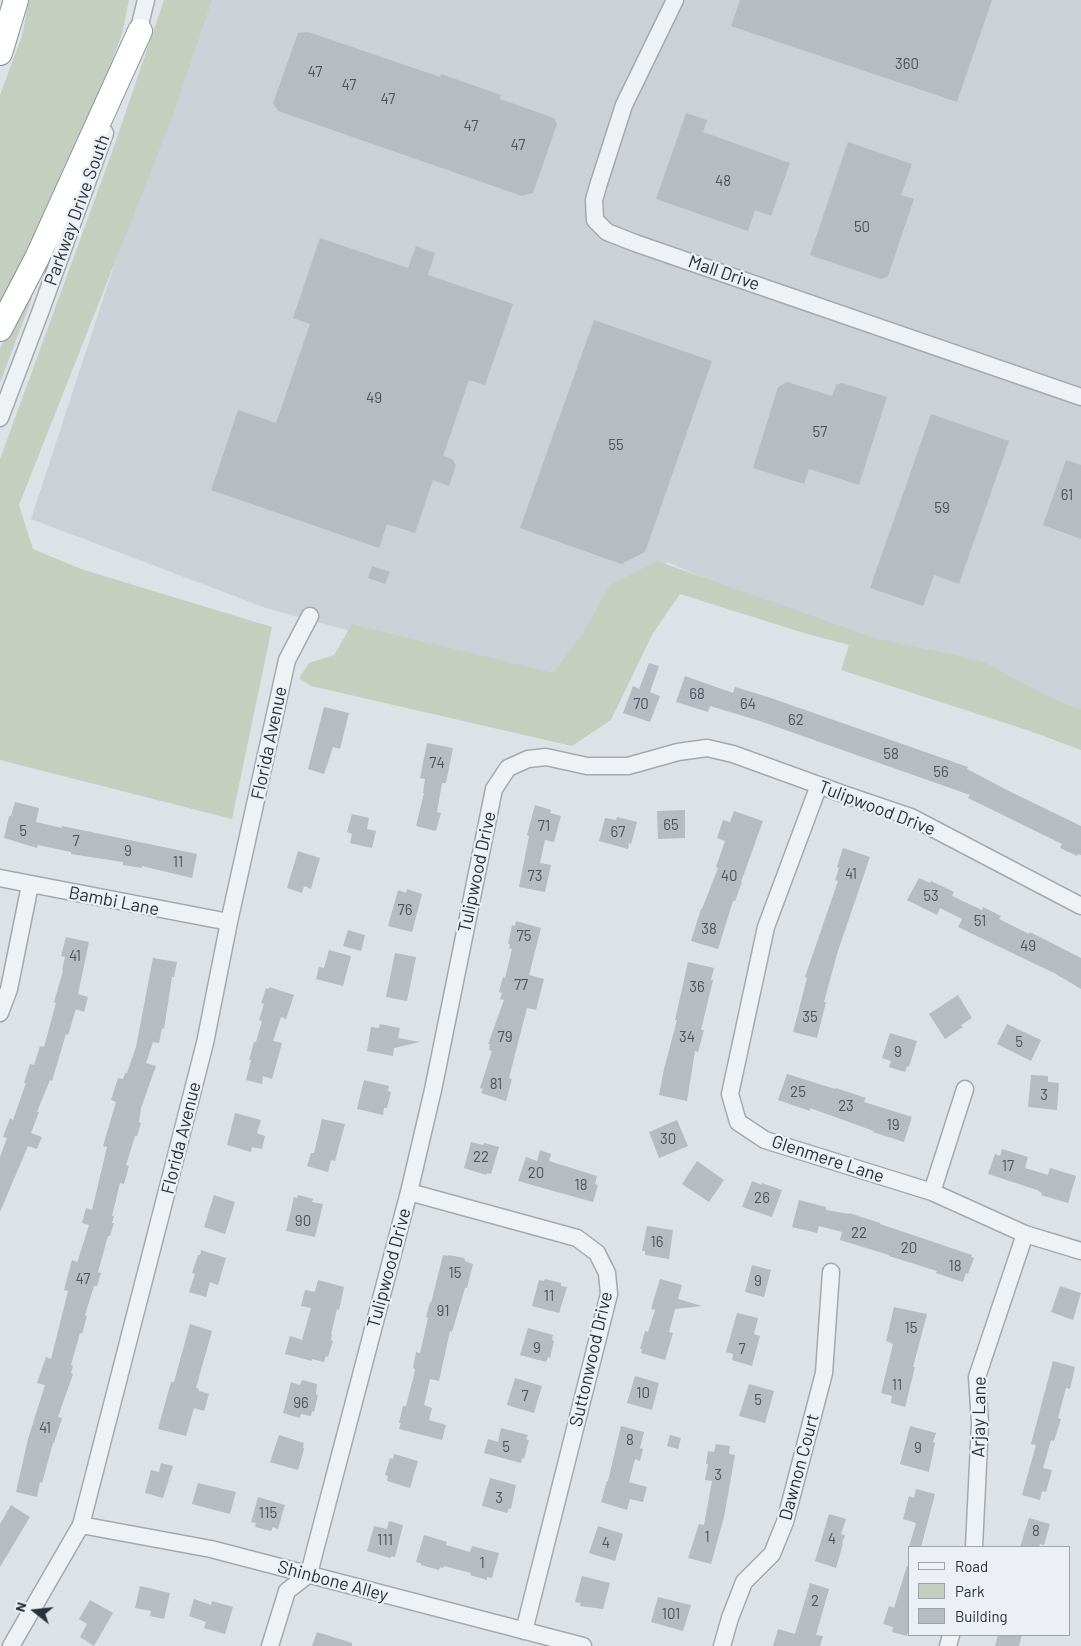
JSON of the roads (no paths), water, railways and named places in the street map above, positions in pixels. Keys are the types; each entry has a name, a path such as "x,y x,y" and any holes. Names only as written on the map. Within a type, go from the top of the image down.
{"highway":[{"path":"0,53 16,0"},
{"path":"0,329 37,258 140,31"}],"street":[{"name":"Parkway Drive South","path":"0,418 45,301 140,31 146,0"},
{"name":"Mall Drive","path":"676,0 624,105 598,186 594,200 595,220 607,232 1081,397"},
{"name":"Florida Avenue","path":"11,1646 81,1525 205,1043 229,922 287,660 310,616"},
{"name":"Tulipwood Drive","path":"309,1574 409,1192 433,1090 494,789 508,768 528,758 546,757 587,766 628,766 678,752 707,748 733,754 911,817 1081,906"},
{"name":"Glenmere Lane","path":"819,785 766,927 730,1094 738,1122 765,1140 932,1192 1025,1234 1081,1251"},
{"name":"Bambi Lane","path":"0,878 229,922"},
{"path":"0,1013 9,989 30,885"},
{"path":"932,1192 965,1089"},
{"name":"Suttonwood Drive","path":"409,1192 577,1238 597,1253 607,1273 608,1294 524,1631"},
{"name":"Arjay Lane","path":"974,1546 980,1423 977,1377 1025,1234"},
{"name":"Dawnon Court","path":"722,1646 730,1618 744,1582 772,1554 785,1522 824,1373 831,1272"},
{"name":"Shinbone Alley","path":"81,1525 211,1550 583,1646"},
{"path":"270,1646 287,1592 309,1574"}]}
